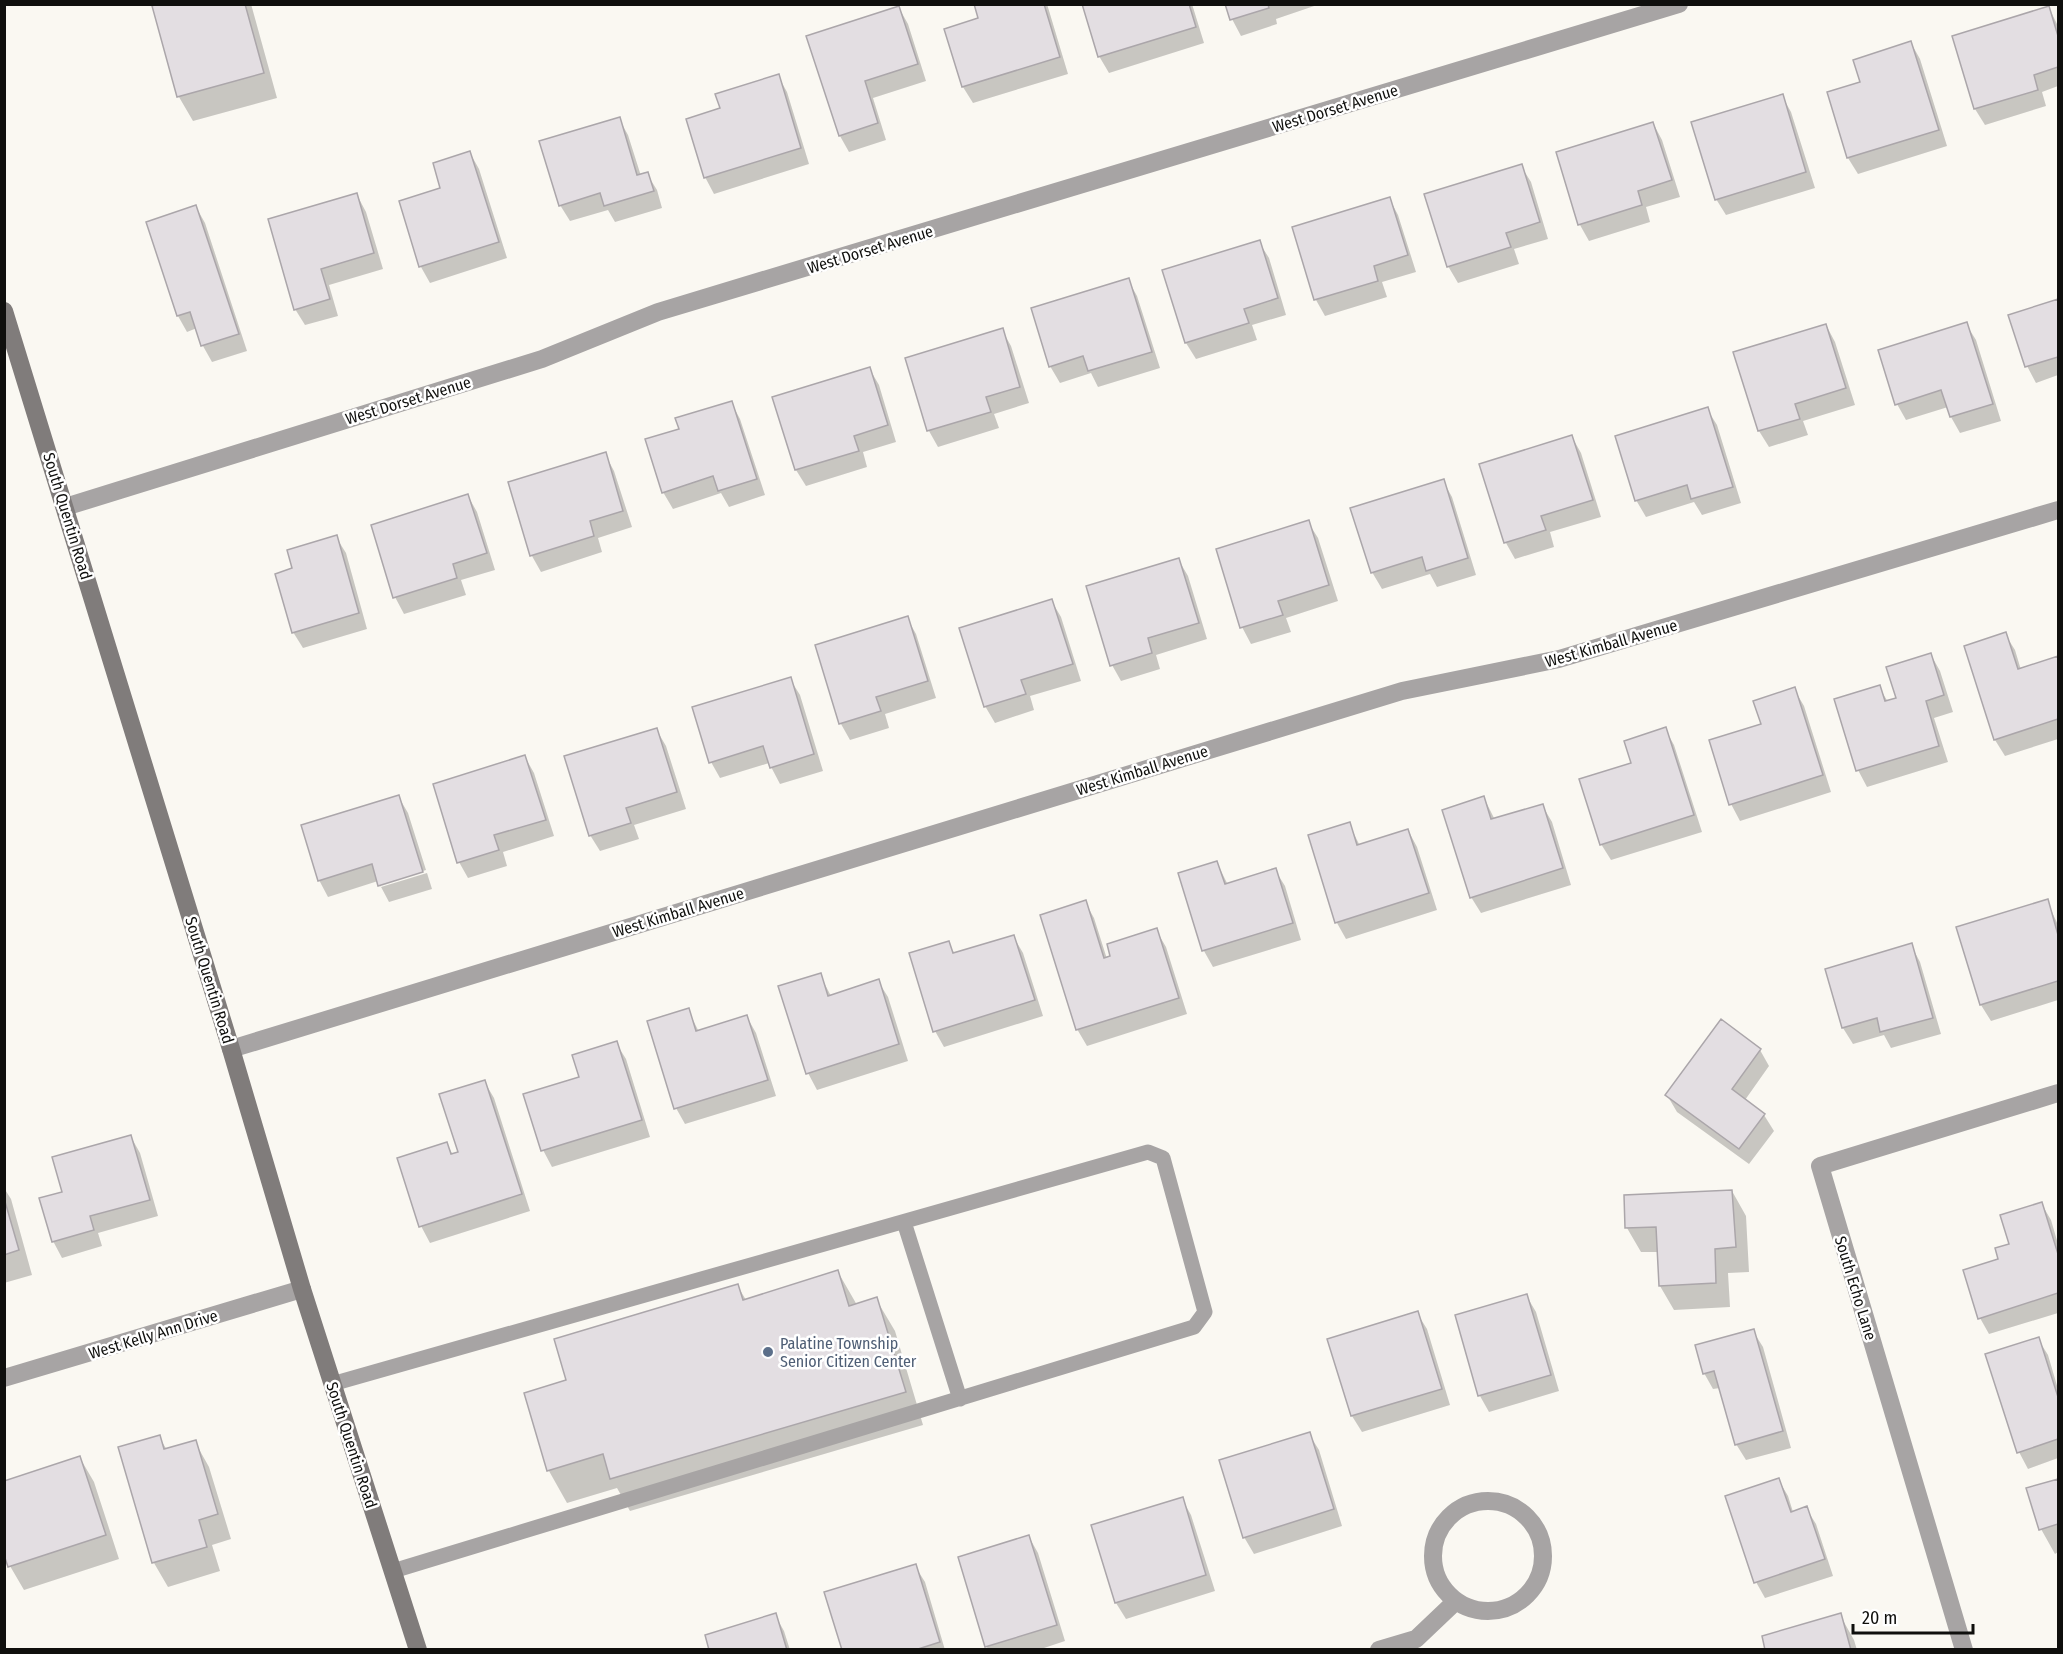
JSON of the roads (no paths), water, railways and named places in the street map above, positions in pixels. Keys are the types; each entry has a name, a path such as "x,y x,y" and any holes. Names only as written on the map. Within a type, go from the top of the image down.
{"main road":[{"name":"South Quentin Road","path":"4,311 231,1049 302,1289 418,1650"}],"street":[{"name":"West Dorset Avenue","path":"65,507 542,359 658,312 1679,4"},
{"name":"West Kimball Avenue","path":"231,1049 1402,691 1559,659 2058,510"},
{"name":"South Echo Lane","path":"1964,1650 1820,1166 2058,1093"},
{"name":"West Kelly Ann Drive","path":"4,1378 302,1289"},
{"path":"1478,1501 1500,1501 1520,1510 1535,1526 1543,1546 1543,1567 1534,1587 1518,1603 1498,1611 1476,1611 1456,1601 1441,1586 1433,1566 1433,1544 1442,1524 1458,1509 1478,1501"},
{"path":"1379,1650 1416,1639 1456,1601"}],"lane":[{"path":"332,1384 1148,1152 1163,1158 1205,1312 1194,1327 393,1571"},
{"path":"904,1222 960,1399"}],"place":[{"name":"Palatine Township Senior Citizen Center","path":"768,1352"}]}
